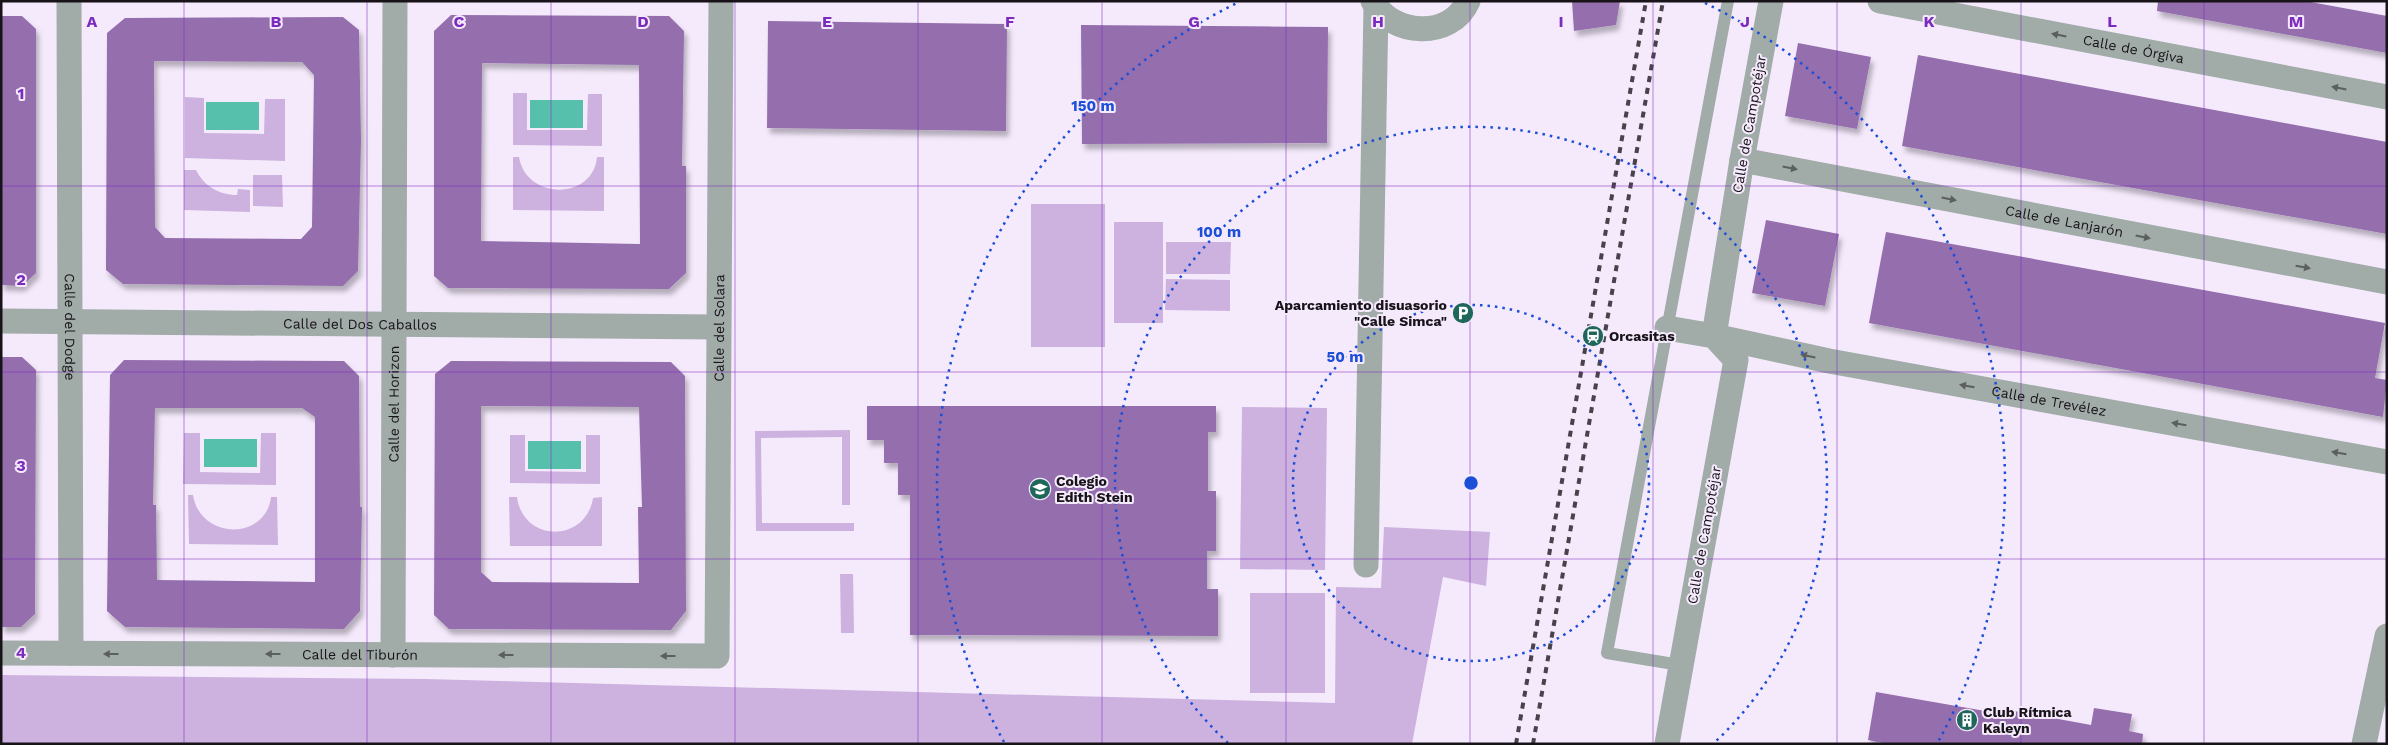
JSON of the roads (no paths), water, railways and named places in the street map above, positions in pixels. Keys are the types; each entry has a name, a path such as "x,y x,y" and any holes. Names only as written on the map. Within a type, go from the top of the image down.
{"street":[{"name":"Calle del Dodge","path":"68,1 71,654"},
{"name":"Calle del Horizon","path":"392,655 392,323 395,1"},
{"name":"Calle del Solara","path":"717,656 721,1"},
{"path":"1374,4 1386,17 1399,25 1414,30 1430,29 1451,21 1468,1"},
{"name":"Calle de Campotéjar","path":"1667,744 1736,360 1714,336 1742,160 1771,1"},
{"name":"Calle de Órgiva","path":"1880,1 2387,97"},
{"path":"1366,565 1374,4"},
{"name":"Calle de Lanjarón","path":"1742,160 2387,282"},
{"name":"Calle del Dos Caballos","path":"1,321 718,327"},
{"path":"1667,328 1714,336"},
{"name":"Calle de Trevélez","path":"1714,336 1829,361 2387,462"},
{"path":"2364,744 2387,636"},
{"name":"Calle del Tiburón","path":"1,653 717,656"}],"lane":[{"path":"1680,665 1607,653 1728,1"}],"railway":[{"path":"1516,744 1646,1"},
{"path":"1533,744 1663,1"}],"place":[{"name":"Aparcamiento disuasorio \"Calle Simca\"","path":"1463,313"},
{"name":"Orcasitas","path":"1593,336"},
{"name":"Colegio Edith Stein","path":"1040,489"},
{"name":"Club Rítmica Kaleyn","path":"1967,720"}]}
